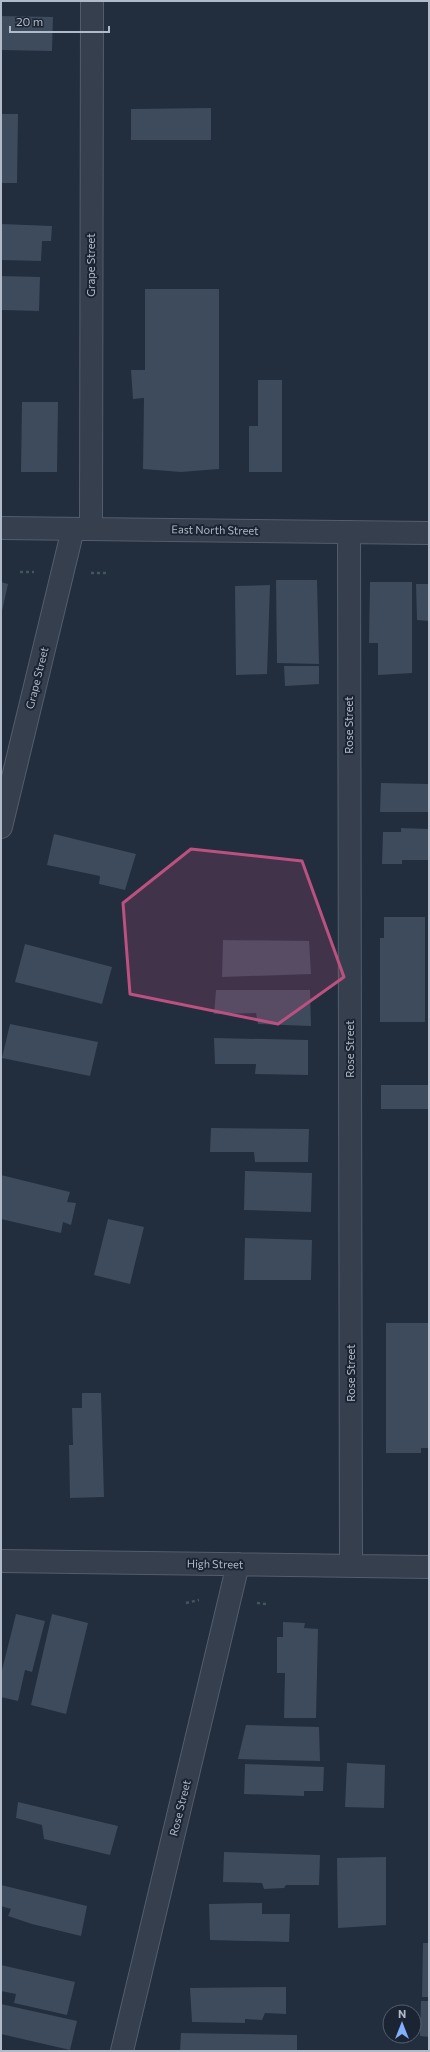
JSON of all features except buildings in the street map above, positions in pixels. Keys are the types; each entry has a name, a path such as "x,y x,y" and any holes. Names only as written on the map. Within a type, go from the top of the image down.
{"street":[{"name":"Grape Street","path":"1,827 82,529 92,1"},
{"name":"East North Street","path":"1,528 429,533"},
{"name":"Rose Street","path":"350,532 351,1566"},
{"name":"High Street","path":"1,1561 429,1567"},
{"name":"Rose Street","path":"122,2051 238,1564"}],"path":[{"path":"20,572 36,572"},
{"path":"86,573 106,573"},
{"path":"186,1603 200,1599"}],"highlighted area":[{"path":"191,849 302,861 344,977 278,1024 130,994 123,903"}]}
